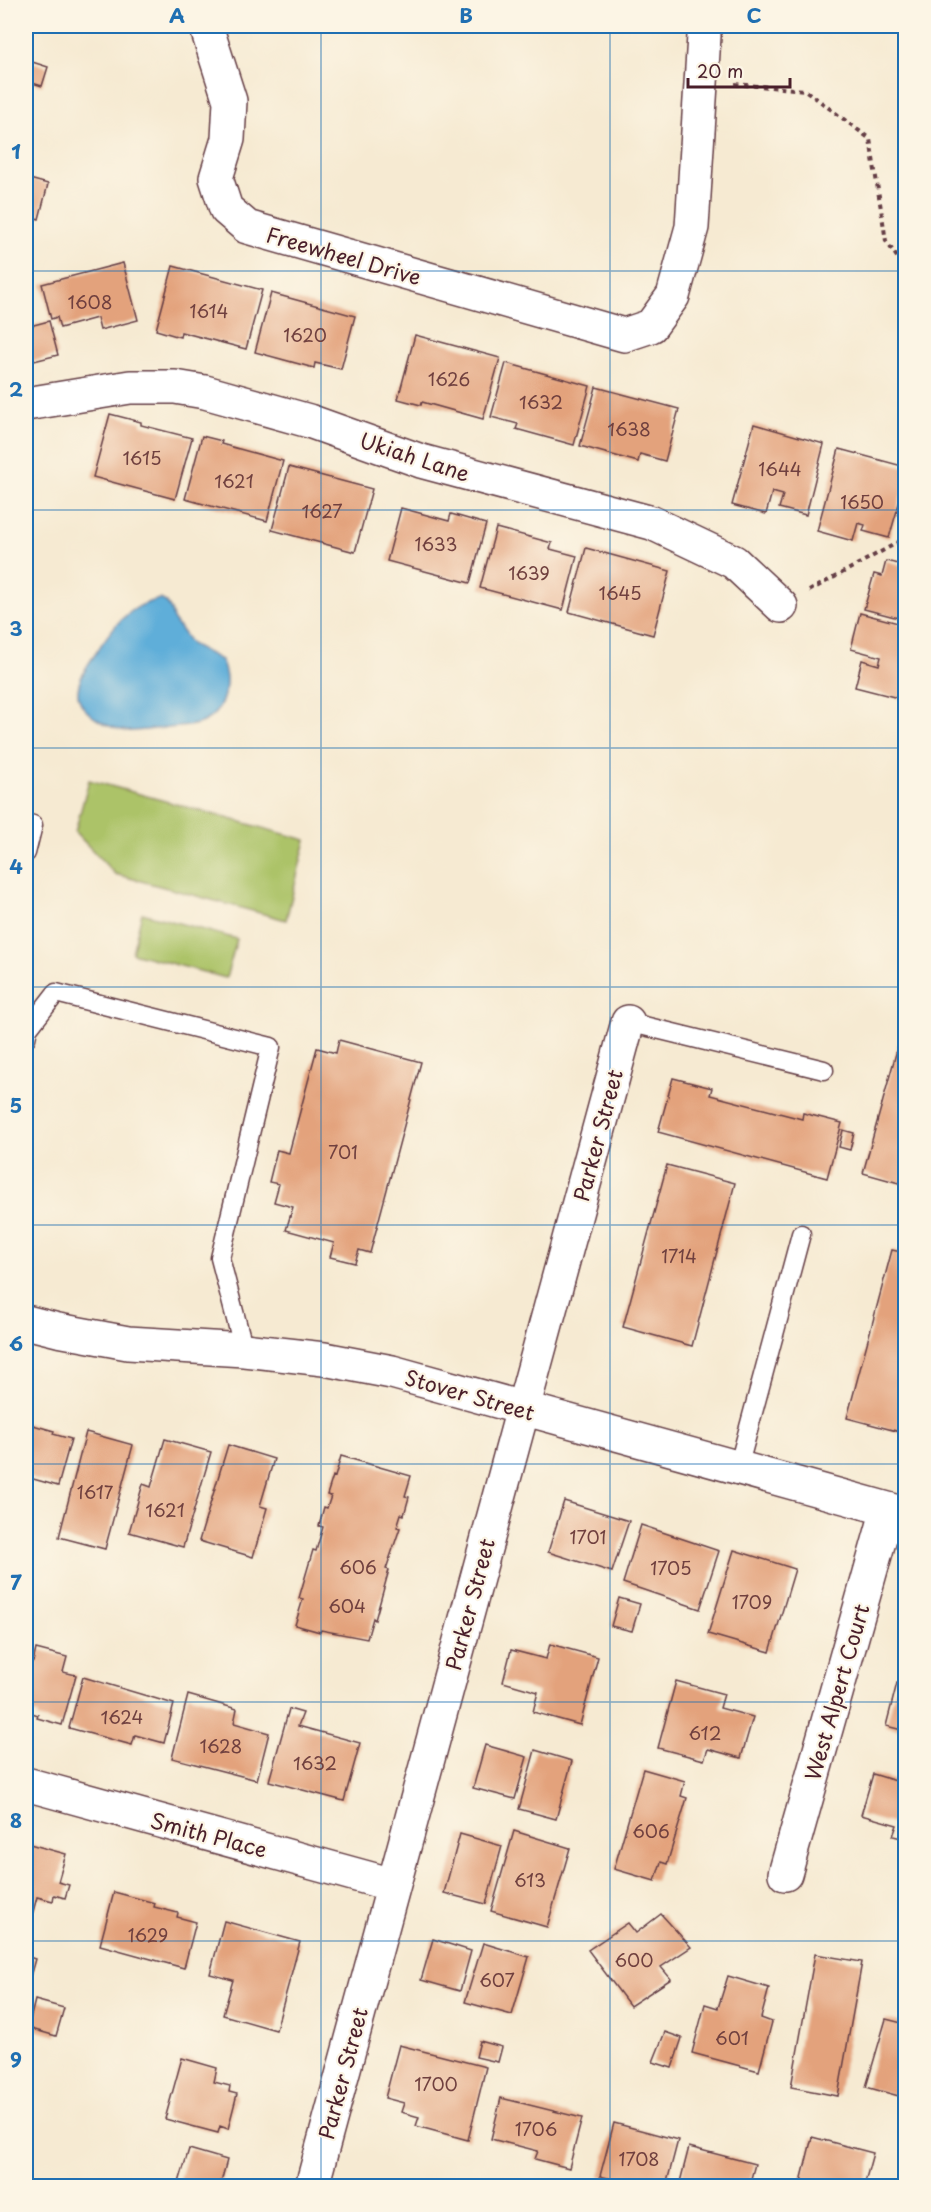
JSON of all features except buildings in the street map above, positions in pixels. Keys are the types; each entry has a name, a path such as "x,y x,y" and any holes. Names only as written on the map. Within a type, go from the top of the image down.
{"street":[{"name":"Freewheel Drive","path":"206,26 230,101 228,139 216,178 226,209 247,227 624,335 651,326 673,296 692,226 701,81"},
{"path":"701,81 705,36 703,26"},
{"name":"Ukiah Lane","path":"26,404 130,387 175,387 205,392 309,421 421,461 652,524 734,562 781,606"},
{"name":"Parker Street","path":"321,2184 393,1885 628,1022"},
{"name":"Stover Street","path":"26,1322 128,1343 244,1350 324,1359 392,1372 897,1512"},
{"name":"West Alpert Court","path":"785,1874 897,1512"},
{"name":"Smith Place","path":"26,1784 393,1885"}],"lane":[{"path":"26,823 33,825 26,853"},
{"path":"26,1038 28,1029 56,993 271,1047 220,1258 244,1350"},
{"path":"628,1022 824,1070"},
{"path":"738,1468 801,1234"}],"path":[{"path":"701,81 805,90 870,139 886,240 906,270"},
{"path":"781,606 906,538"}],"green space":[{"path":"89,780 306,840 286,920 115,874 75,832"},
{"path":"142,913 237,939 226,978 132,953"}],"water":[{"path":"160,599 166,602 173,619 191,644 221,660 226,677 224,695 215,713 201,723 139,731 119,729 96,719 84,708 78,694 79,683 108,634 122,618 139,606"}]}
